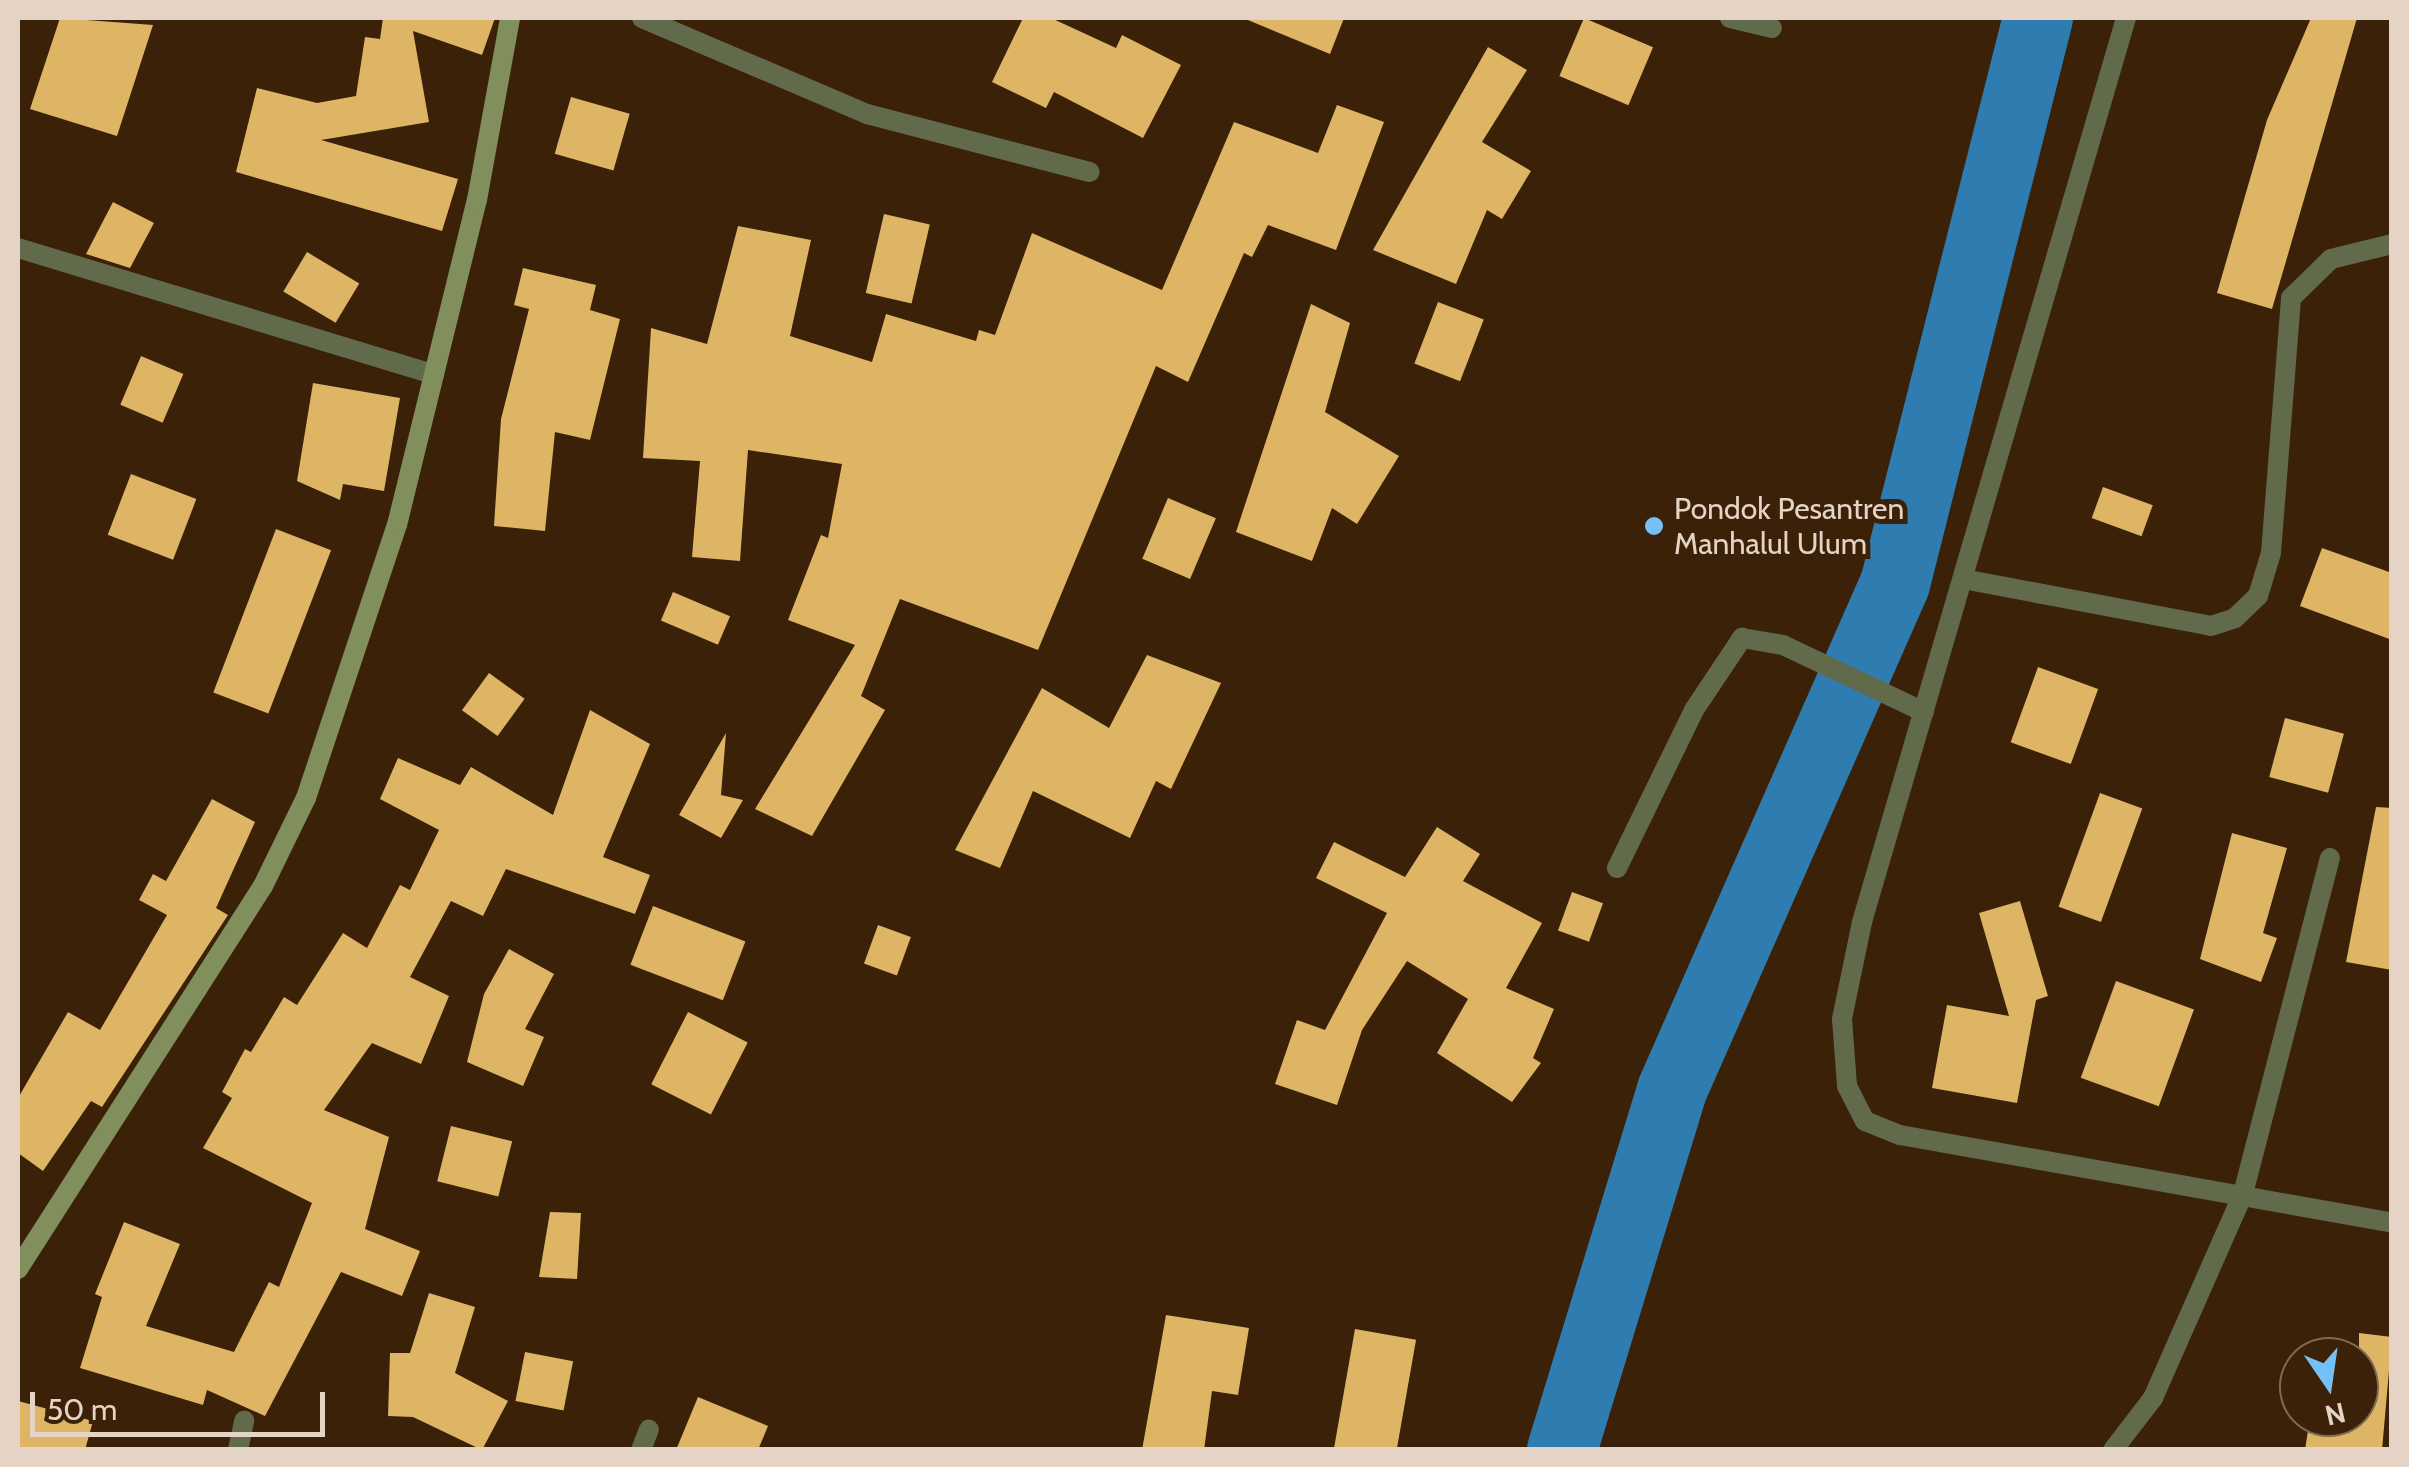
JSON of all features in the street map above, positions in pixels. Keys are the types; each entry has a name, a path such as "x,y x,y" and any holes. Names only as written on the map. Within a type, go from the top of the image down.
{"street":[{"path":"18,1269 262,886 306,798 397,524 434,374 510,18"},
{"path":"642,18 867,114 1090,172"},
{"path":"1730,18 1772,28"},
{"path":"2126,18 1924,712 1842,1020 1852,1105 1874,1127 1900,1135 2389,1217"},
{"path":"1962,579 2211,626 2236,618 2258,596 2272,554 2295,290 2331,260 2392,244"},
{"path":"18,248 434,374"},
{"path":"1617,868 1727,654 1742,638 1765,638 1924,712"},
{"path":"2112,1450 2153,1398 2243,1194 2330,858"},
{"path":"238,1450 244,1421"},
{"path":"641,1450 649,1429"}],"building":[{"path":"60,18 153,25 117,136 30,109"},
{"path":"383,18 495,18 482,55 413,31 429,122 321,140 458,179 442,231 236,172 257,88 317,103 356,96 365,37 380,39"},
{"path":"1023,18 1051,18 1116,48 1122,35 1181,65 1143,138 1054,92 1046,108 992,82"},
{"path":"1243,18 1344,18 1330,54"},
{"path":"1584,18 1653,47 1628,105 1559,76"},
{"path":"2311,18 2357,18 2272,309 2217,293 2267,120"},
{"path":"1488,47 1527,70 1482,142 1531,171 1502,219 1487,210 1456,284 1373,250"},
{"path":"571,97 630,114 613,171 555,154"},
{"path":"1337,105 1384,122 1336,250 1268,225 1252,257 1244,253 1188,382 1156,366 1038,650 900,599 861,696 885,710 812,836 755,809 855,645 788,620 821,535 828,538 842,464 748,450 740,561 692,557 700,461 643,458 651,328 707,344 738,226 811,240 790,336 872,362 886,314 976,341 979,330 995,335 1032,233 1162,290 1234,122 1318,153"},
{"path":"113,202 154,223 130,268 86,254"},
{"path":"884,214 930,225 912,303 866,293"},
{"path":"307,252 359,283 336,323 283,291"},
{"path":"523,268 596,285 590,310 620,319 590,440 555,432 545,531 494,526 501,419 529,309 514,305"},
{"path":"1438,302 1484,320 1460,381 1414,364"},
{"path":"1311,304 1350,323 1325,412 1399,456 1357,524 1332,508 1312,561 1236,532"},
{"path":"141,356 183,374 163,423 120,405"},
{"path":"313,383 400,398 384,491 343,484 340,500 297,481"},
{"path":"131,474 196,499 173,560 108,535"},
{"path":"2103,487 2153,505 2142,536 2092,518"},
{"path":"1168,498 1216,518 1190,579 1142,559"},
{"path":"276,529 331,550 268,714 213,692"},
{"path":"2322,548 2392,573 2392,640 2300,606"},
{"path":"673,592 730,616 718,645 661,621"},
{"path":"1147,655 1221,683 1171,789 1156,781 1130,838 1033,791 1000,868 955,850 1042,688 1109,728"},
{"path":"2038,667 2098,689 2071,764 2011,742"},
{"path":"489,673 525,699 498,736 462,710"},
{"path":"590,710 650,744 603,857 650,875 635,914 506,869 483,916 451,901 410,977 449,996 421,1064 372,1043 324,1110 389,1137 365,1229 420,1251 402,1296 341,1272 265,1416 207,1390 203,1405 80,1368 102,1297 95,1294 124,1222 180,1244 146,1326 234,1352 269,1282 279,1287 312,1203 203,1148 232,1098 222,1092 245,1049 251,1052 284,997 297,1005 343,933 367,948 400,885 410,890 439,830 380,799 398,758 460,785 471,767 553,815"},
{"path":"2285,718 2344,734 2328,793 2269,777"},
{"path":"726,733 721,795 743,800 721,838 679,815"},
{"path":"2100,793 2142,808 2101,922 2059,907"},
{"path":"212,799 255,822 216,908 228,915 102,1107 91,1101 43,1171 18,1153 18,1098 68,1012 100,1030 167,915 139,900 153,874 166,881"},
{"path":"2376,807 2392,808 2392,970 2346,962"},
{"path":"1437,827 1480,854 1463,881 1542,923 1506,988 1554,1009 1533,1058 1541,1063 1512,1102 1437,1053 1468,999 1407,961 1362,1030 1337,1105 1275,1084 1297,1020 1325,1030 1387,913 1316,878 1334,842 1405,877"},
{"path":"2232,833 2287,848 2263,933 2277,938 2261,982 2200,959"},
{"path":"1572,892 1603,903 1589,942 1558,931"},
{"path":"2020,901 2048,996 2036,1000 2017,1103 1932,1088 1947,1005 2009,1016 1979,913"},
{"path":"653,906 745,941 723,1000 630,965"},
{"path":"878,925 911,937 897,975 864,964"},
{"path":"509,949 554,974 525,1029 544,1037 523,1086 467,1062 484,994"},
{"path":"2116,981 2194,1009 2159,1106 2081,1078"},
{"path":"688,1012 748,1042 711,1115 651,1084"},
{"path":"451,1126 512,1141 498,1197 437,1181"},
{"path":"550,1212 581,1213 577,1279 539,1277"},
{"path":"429,1293 475,1307 455,1373 508,1401 482,1450 413,1417 388,1416 390,1353 410,1353"},
{"path":"1166,1315 1249,1328 1238,1395 1212,1391 1204,1450 1142,1450"},
{"path":"1355,1329 1416,1340 1397,1450 1334,1450"},
{"path":"2359,1333 2392,1337 2382,1450 2305,1450 2307,1437 2379,1437 2379,1337 2359,1337"},
{"path":"525,1352 573,1361 564,1410 515,1401"},
{"path":"698,1397 768,1426 758,1450 676,1450"},
{"path":"18,1401 93,1421 85,1450 18,1450"}],"waterway":[{"path":"1562,1450 1672,1090 1895,584 2038,18"}],"place":[{"name":"Pondok Pesantren Manhalul Ulum","path":"1654,526"}]}
